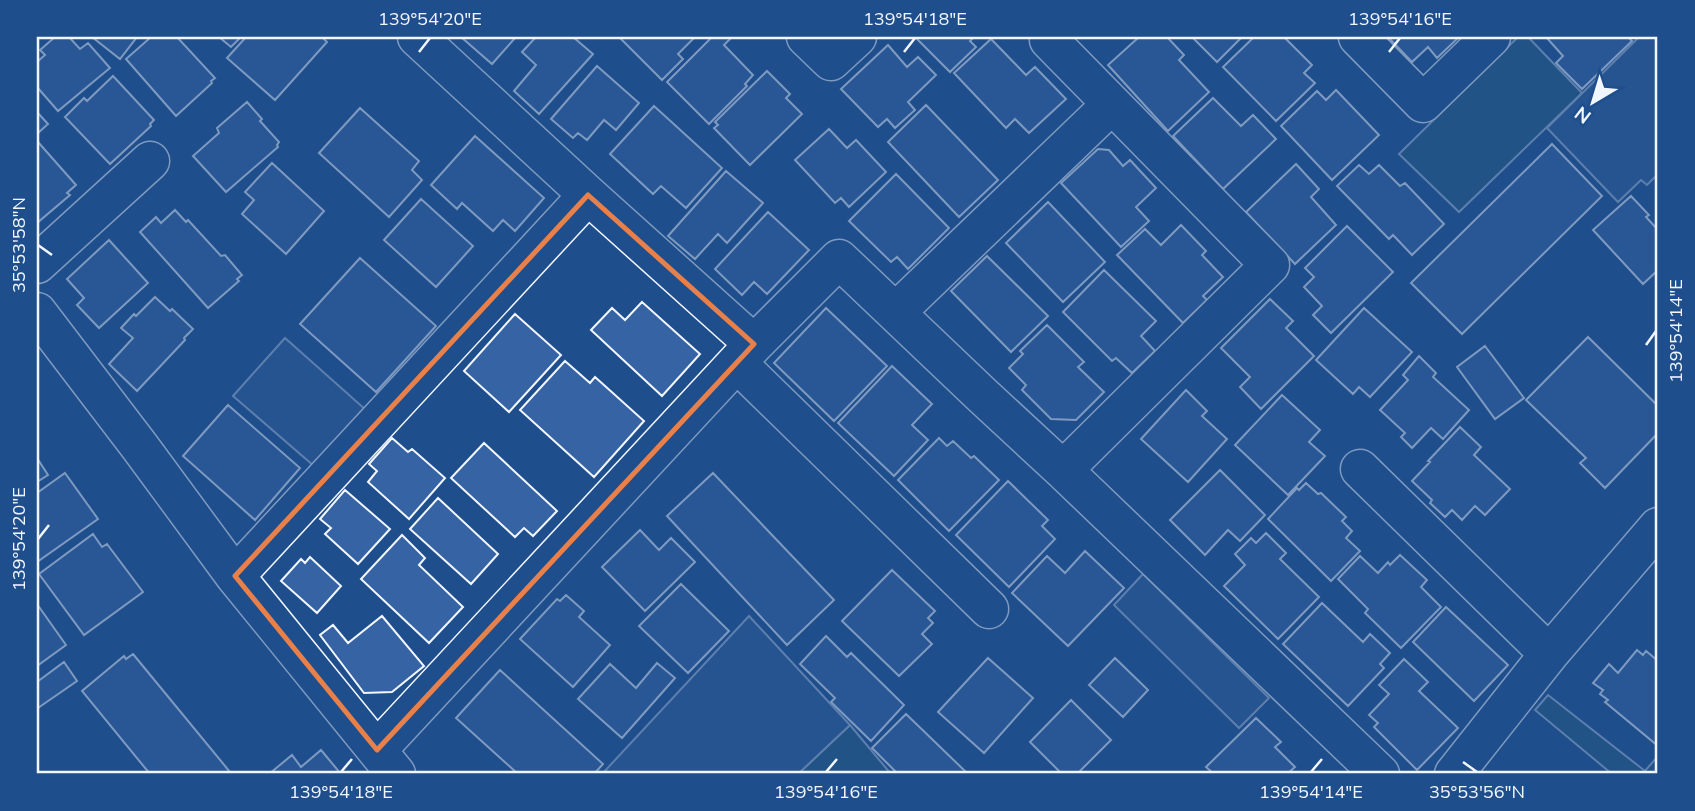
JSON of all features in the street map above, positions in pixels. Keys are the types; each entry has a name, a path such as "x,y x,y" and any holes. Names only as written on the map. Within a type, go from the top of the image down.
{"street":[{"path":"417,37 588,195 745,353 989,609"},
{"path":"806,37 831,61 857,37"},
{"path":"1358,37 1423,103 1491,37"},
{"path":"1049,40 1270,265 1063,470"},
{"path":"896,312 1111,105"},
{"path":"37,264 150,160"},
{"path":"235,576 588,195"},
{"path":"41,326 140,447 235,576 386,762 745,353 839,259 1380,774"},
{"path":"1360,469 1549,654"},
{"path":"1454,774 1549,654 1658,527"}],"highlighted area":[{"path":"588,195 754,344 377,750 235,576"}],"shaded area":[{"path":"1518,37 1528,37 1582,93 1459,212 1399,154"},
{"path":"1639,37 1658,37 1658,174 1647,185 1641,180 1618,202 1547,128"},
{"path":"285,338 366,410 314,466 233,396"},
{"path":"1143,574 1269,698 1239,728 1114,605"},
{"path":"749,616 850,725 798,774 602,774"},
{"path":"1548,695 1645,771 1658,756 1658,774 1612,774 1535,710"},
{"path":"850,725 891,774 798,774"}],"building":[{"path":"55,37 69,37 80,49 88,43 110,68 58,111 37,87 37,62 45,55 40,50"},
{"path":"92,37 137,37 120,59"},
{"path":"151,37 177,37 215,78 176,116 126,59"},
{"path":"219,37 241,37 231,47"},
{"path":"246,37 322,37 327,42 275,100 227,58"},
{"path":"461,37 516,37 492,64"},
{"path":"536,37 573,37 593,54 539,114 514,91 536,65 522,52"},
{"path":"619,37 695,37 678,54 683,59 662,80"},
{"path":"712,37 732,37 724,45 753,75 745,84 747,86 709,124 667,82"},
{"path":"915,37 974,37 970,41 976,47 950,72"},
{"path":"1139,37 1167,37 1184,55 1179,60 1209,92 1168,131 1108,65"},
{"path":"1192,37 1242,37 1217,62"},
{"path":"1254,37 1284,37 1312,65 1304,73 1315,83 1276,121 1223,67"},
{"path":"1388,37 1459,37 1437,58 1428,47 1412,62"},
{"path":"1546,37 1628,37 1632,41 1582,89 1556,63 1563,56"},
{"path":"991,39 1026,75 1035,67 1066,99 1029,133 1015,119 1006,128 954,73"},
{"path":"888,45 907,67 918,57 936,75 908,102 915,110 895,128 887,119 878,127 841,89"},
{"path":"597,66 639,103 616,130 604,120 587,140 578,133 573,138 551,119"},
{"path":"767,71 790,94 786,98 802,114 750,165 714,128 718,125 715,122"},
{"path":"113,76 154,120 151,126 110,164 65,117 84,98 87,101"},
{"path":"1336,90 1379,135 1332,180 1281,126 1317,91 1326,100"},
{"path":"1213,98 1241,126 1253,115 1276,139 1223,189 1173,136"},
{"path":"247,102 279,142 278,147 226,192 193,156 219,133 217,128"},
{"path":"926,105 998,180 959,217 888,142"},
{"path":"654,106 722,168 686,208 661,186 653,194 610,154"},
{"path":"360,108 419,161 412,170 422,180 389,217 319,153"},
{"path":"37,112 48,124 37,134"},
{"path":"829,129 847,148 856,140 886,172 849,207 841,198 835,203 795,160"},
{"path":"475,136 544,198 515,231 503,220 493,231 462,203 457,209 431,185"},
{"path":"38,142 76,185 67,193 70,195 37,223 37,144"},
{"path":"1552,144 1602,196 1462,334 1411,283"},
{"path":"1098,149 1109,150 1123,166 1130,160 1156,188 1136,207 1149,221 1121,247 1061,183"},
{"path":"272,163 324,211 286,254 242,214 254,200 245,192"},
{"path":"1296,164 1319,189 1311,197 1336,225 1295,264 1246,212"},
{"path":"1359,165 1369,174 1379,165 1400,186 1405,183 1444,224 1412,255 1393,235 1389,239 1337,186"},
{"path":"726,171 763,203 727,243 718,234 695,259 668,236"},
{"path":"896,174 949,228 908,269 897,257 891,262 849,221"},
{"path":"1631,196 1649,215 1646,217 1658,230 1658,270 1643,284 1593,230"},
{"path":"421,199 473,246 436,287 384,240"},
{"path":"1048,202 1105,262 1063,302 1006,243"},
{"path":"175,210 186,222 188,220 221,256 225,255 242,275 237,279 239,281 208,308 140,232 156,217 161,223"},
{"path":"768,212 809,250 767,294 754,282 742,295 715,269"},
{"path":"1181,225 1206,251 1202,255 1223,277 1203,296 1207,300 1183,323 1117,255 1145,229 1161,245"},
{"path":"1347,226 1393,272 1331,333 1313,315 1322,306 1304,287 1314,277 1305,268"},
{"path":"109,240 148,283 99,328 77,305 84,298 67,279"},
{"path":"987,256 1048,316 1011,352 951,291"},
{"path":"360,258 436,326 376,392 300,324"},
{"path":"1104,270 1156,321 1141,336 1155,351 1132,373 1116,358 1112,361 1063,312"},
{"path":"155,297 193,329 137,391 109,364 133,338 121,328"},
{"path":"1270,299 1293,321 1286,328 1314,356 1261,409 1240,387 1250,377 1221,348"},
{"path":"642,302 700,354 662,396 591,330 612,308 625,320"},
{"path":"826,308 887,366 834,421 774,363"},
{"path":"1364,308 1412,352 1370,397 1359,387 1353,394 1316,360"},
{"path":"515,314 561,355 509,412 464,371"},
{"path":"1047,325 1084,362 1078,367 1104,392 1076,420 1051,419 1022,390 1026,385 1009,368 1023,354 1020,351"},
{"path":"1588,337 1658,406 1658,433 1605,488 1580,463 1586,458 1526,400"},
{"path":"1485,346 1524,398 1495,419 1457,367"},
{"path":"1419,356 1436,373 1433,377 1469,410 1443,439 1431,428 1412,448 1401,437 1405,433 1380,410 1408,380 1403,375"},
{"path":"565,361 590,383 595,377 644,421 594,477 520,410"},
{"path":"892,366 932,404 912,425 928,440 894,476 838,423"},
{"path":"1186,390 1207,411 1202,416 1227,439 1188,482 1141,439"},
{"path":"1282,395 1320,430 1309,442 1325,456 1288,495 1235,445"},
{"path":"228,405 300,468 255,520 183,456"},
{"path":"1460,427 1481,447 1474,455 1510,489 1485,515 1475,506 1462,520 1452,510 1445,517 1412,481"},
{"path":"392,438 408,452 412,449 445,478 409,519 368,482 377,471 369,464"},
{"path":"939,438 947,446 953,441 971,458 974,456 999,480 949,531 898,480"},
{"path":"484,443 557,511 533,536 524,528 515,537 451,478"},
{"path":"37,458 48,475 37,482"},
{"path":"1220,470 1265,515 1240,541 1228,530 1205,555 1170,520"},
{"path":"65,473 98,519 37,562 37,493"},
{"path":"713,473 834,600 787,645 667,516"},
{"path":"1008,481 1048,520 1042,526 1055,539 1009,587 956,535"},
{"path":"1306,483 1346,517 1342,521 1352,531 1346,538 1360,551 1331,581 1268,519 1297,488 1299,490"},
{"path":"345,490 390,529 358,564 325,534 331,528 320,519"},
{"path":"438,498 498,554 471,584 410,529"},
{"path":"640,530 659,550 671,538 695,562 645,611 602,567"},
{"path":"1266,533 1286,553 1280,559 1319,597 1278,639 1224,586 1245,565 1235,554 1251,538 1256,543"},
{"path":"93,534 102,547 107,544 143,592 84,635 39,574"},
{"path":"402,535 425,558 419,565 463,607 429,643 361,579"},
{"path":"1085,551 1124,588 1068,646 1012,593 1047,556 1065,573"},
{"path":"1400,555 1427,580 1421,587 1441,607 1401,648 1365,613 1368,609 1338,579 1360,556 1378,573 1388,562 1390,565"},
{"path":"310,557 341,586 317,613 281,581 301,559 305,563"},
{"path":"892,570 935,611 928,618 933,623 922,634 932,644 899,676 842,621"},
{"path":"681,584 729,631 688,673 639,626"},
{"path":"566,595 584,611 579,617 610,645 573,687 520,639 557,599 560,601"},
{"path":"1322,603 1363,642 1370,634 1390,653 1380,664 1384,668 1348,706 1283,644"},
{"path":"37,604 66,645 37,666"},
{"path":"1446,607 1508,665 1474,701 1413,642"},
{"path":"382,616 424,666 392,692 364,693 320,635 333,625 348,643"},
{"path":"826,636 847,657 851,653 904,705 871,741 831,702 835,698 800,664"},
{"path":"1637,650 1643,655 1646,651 1658,661 1658,746 1605,702 1608,700 1600,694 1603,690 1593,683 1609,664 1618,673"},
{"path":"133,654 230,772 150,774 82,691 124,656 126,659"},
{"path":"988,658 1033,698 984,753 938,712"},
{"path":"1115,658 1148,690 1123,717 1089,685"},
{"path":"1404,659 1428,682 1419,691 1458,728 1417,770 1374,727 1378,723 1369,715 1389,694 1379,685"},
{"path":"64,662 77,681 38,708 37,682"},
{"path":"657,663 675,678 622,738 578,699 610,664 636,688"},
{"path":"500,670 603,764 594,774 518,774 456,718"},
{"path":"1071,700 1111,740 1077,774 1062,774 1030,742"},
{"path":"906,714 966,772 964,774 898,774 872,748"},
{"path":"1256,718 1281,742 1275,747 1295,767 1287,774 1214,774 1206,767"},
{"path":"321,750 341,774 269,774 292,755 301,767"}]}
